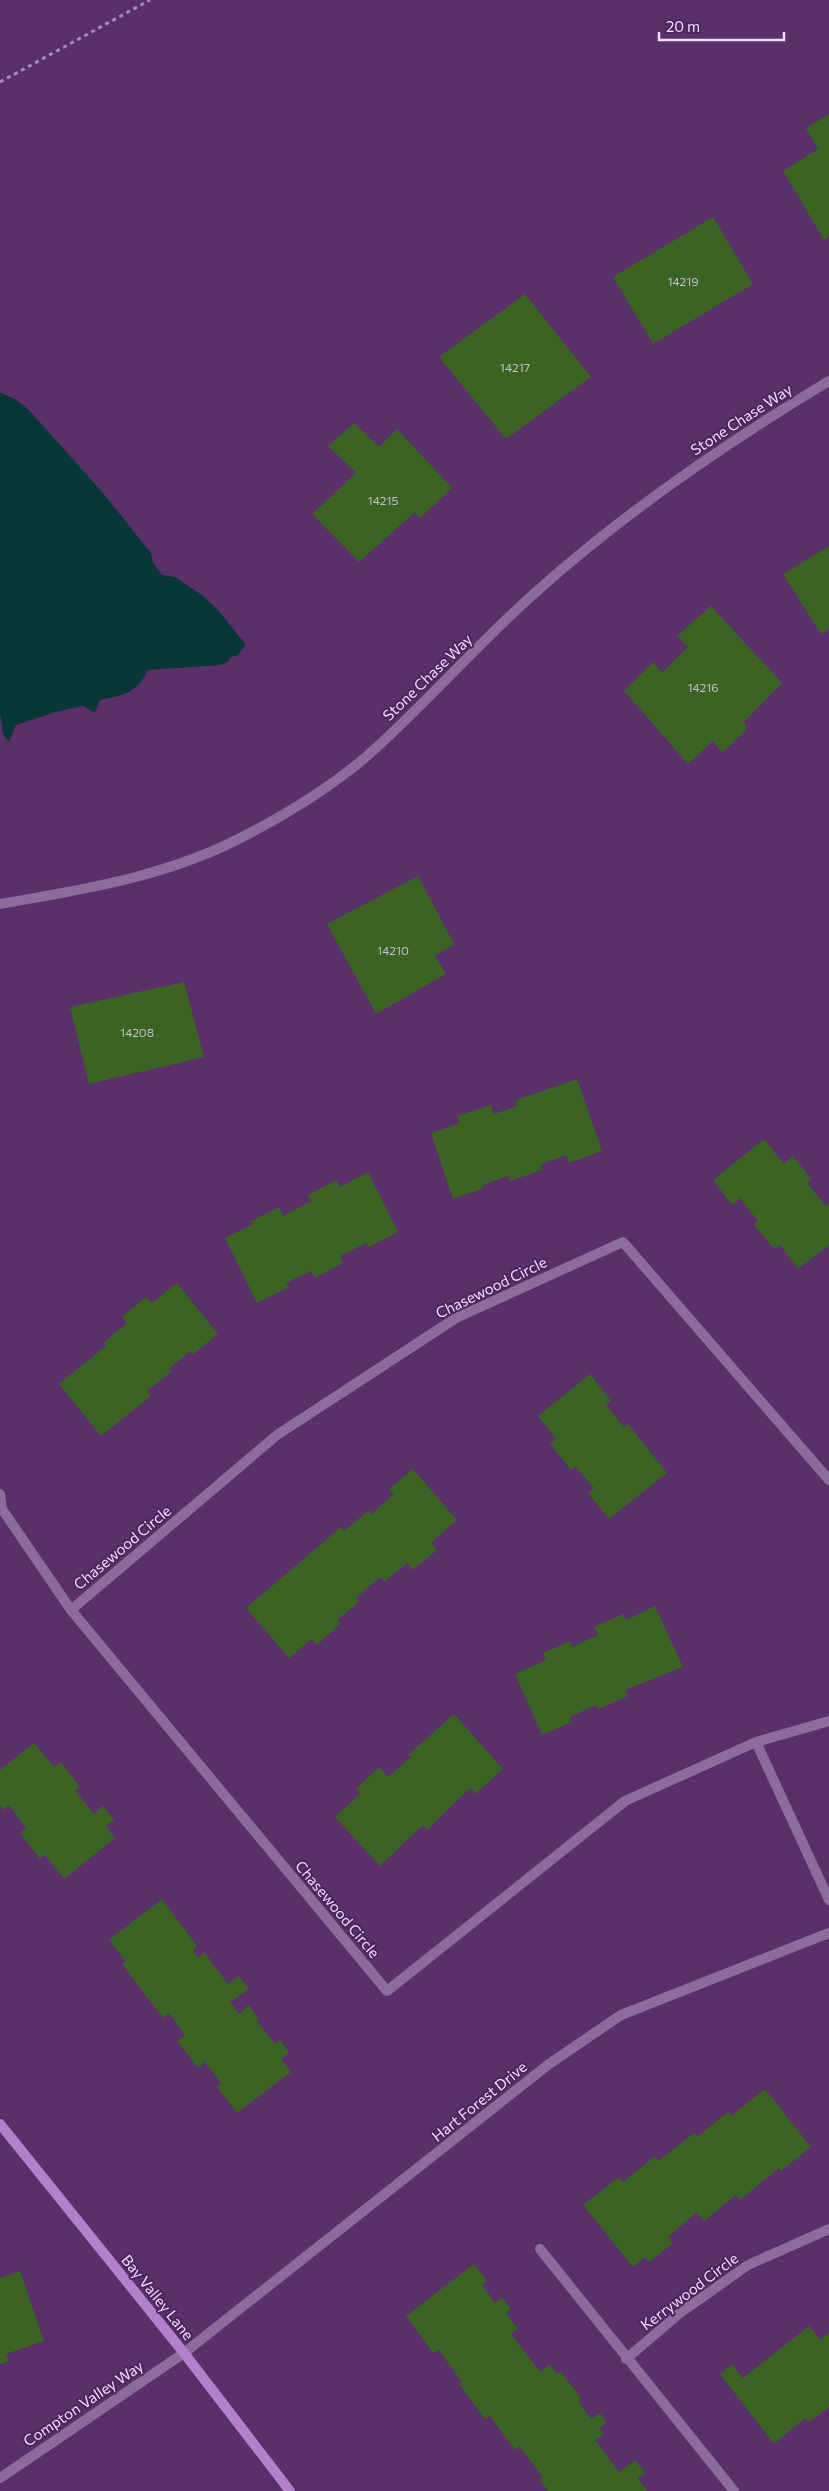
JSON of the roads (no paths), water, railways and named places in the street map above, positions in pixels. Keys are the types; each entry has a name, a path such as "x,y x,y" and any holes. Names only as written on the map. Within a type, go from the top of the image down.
{"street":[{"name":"Stone Chase Way","path":"0,904 102,887 180,864 248,834 306,801 366,757 536,591 663,489 829,381"},
{"name":"Chasewood Circle","path":"829,1480 623,1242 456,1318 277,1435 71,1610 387,1991 625,1801 756,1742 829,1721"},
{"path":"0,1494 2,1509 71,1610"},
{"path":"756,1742 829,1900"},
{"name":"Hart Forest Drive","path":"184,2353 549,2064 621,2015 829,1933"},
{"name":"Bay Valley Lane","path":"0,2124 184,2353 290,2491"},
{"name":"Kerrywood Circle","path":"626,2359 680,2313 748,2265 829,2229"},
{"path":"540,2250 734,2491"},
{"name":"Compton Valley Way","path":"0,2478 184,2353"}]}
